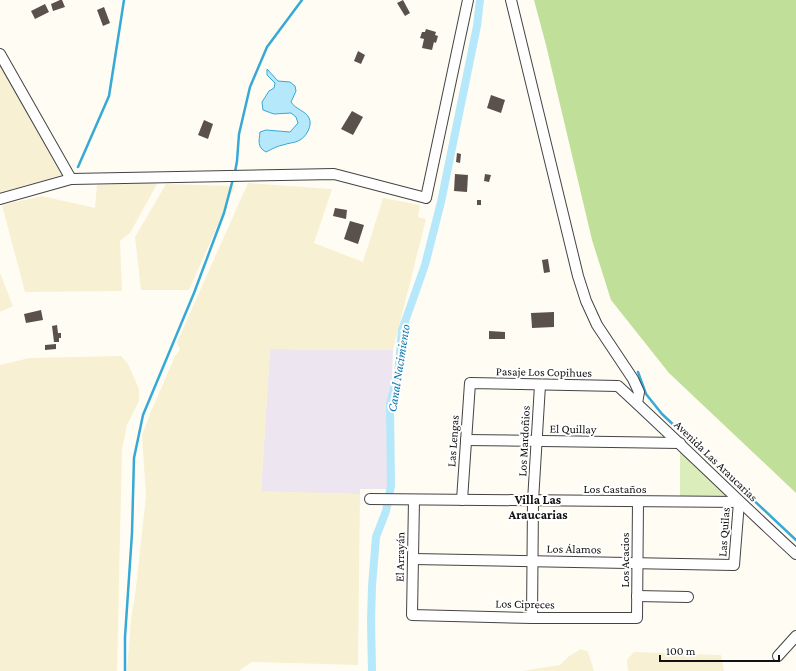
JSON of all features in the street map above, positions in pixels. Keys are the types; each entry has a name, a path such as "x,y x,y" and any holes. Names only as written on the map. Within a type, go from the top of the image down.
{"street":[{"path":"0,199 71,179 334,174 426,198 468,0"},
{"path":"511,0 576,269 586,301 597,325 633,379 639,392 637,403"},
{"path":"0,54 71,179"},
{"name":"Pasaje Los Copihues","path":"470,383 618,386"},
{"name":"Las Lengas","path":"462,500 470,383"},
{"name":"Los Mardoñios","path":"532,618 532,561 536,441 540,384"},
{"name":"Avenida Las Araucarias","path":"618,386 680,443 739,502 796,554"},
{"name":"El Quillay","path":"466,440 680,443"},
{"name":"Los Castaños","path":"370,500 739,502"},
{"name":"El Arrayán","path":"412,615 414,500"},
{"name":"Los Acacios","path":"637,618 638,502"},
{"name":"Las Quilas","path":"734,565 739,502"},
{"name":"Los Álamos","path":"413,559 734,565"},
{"path":"637,596 688,597"},
{"name":"Los Cipreces","path":"412,615 532,618 637,618"},
{"path":"778,656 796,636"}],"shaded area":[{"path":"0,64 62,175 0,193"},
{"path":"158,182 130,233 120,241 122,291 25,292 2,205 42,196 95,208 97,185"},
{"path":"248,183 332,189 314,243 363,262 383,198 420,205 418,217 426,219 393,350 270,349 261,491 360,494 358,665 252,662 239,671 127,671 131,619 136,588 146,496 142,435 175,356 180,350 177,342"},
{"path":"166,184 235,186 189,290 141,290 135,237"},
{"path":"0,273 13,306 0,312"},
{"path":"270,349 393,350 388,489 360,489 360,494 261,492"},
{"path":"121,356 128,364 139,389 139,401 127,425 122,449 117,671 0,671 0,365 29,358"},
{"path":"581,649 588,652 594,671 522,671 560,665 568,657"},
{"path":"634,652 721,655 724,671 628,671 627,660"}],"green space":[{"path":"534,0 796,0 796,493 669,373 611,300 592,240"},
{"path":"680,449 732,499 680,499"}],"water":[{"path":"267,69 278,81 290,82 295,86 296,91 291,102 308,116 310,124 308,131 301,139 266,152 260,146 260,132 266,130 290,132 298,123 296,117 291,113 274,114 263,110 262,102 269,91 274,88 275,83 267,75"}],"building":[{"path":"62,0 65,7 53,11 51,4"},
{"path":"403,0 410,13 405,16 397,3"},
{"path":"45,4 49,12 35,19 31,11"},
{"path":"104,7 110,23 103,26 97,10"},
{"path":"426,29 436,32 435,35 438,36 436,43 434,42 432,50 422,48 424,39 420,38 422,32 425,32"},
{"path":"358,51 365,55 361,64 354,61"},
{"path":"491,95 505,100 501,113 487,108"},
{"path":"352,111 363,117 353,135 341,129"},
{"path":"204,120 213,124 208,139 198,135"},
{"path":"457,153 461,154 460,163 456,162"},
{"path":"455,174 468,175 467,192 454,191"},
{"path":"485,174 491,175 489,182 484,181"},
{"path":"477,200 481,200 481,205 477,205"},
{"path":"335,208 347,210 346,219 333,216"},
{"path":"350,221 364,225 358,244 344,239"},
{"path":"548,259 550,272 544,273 542,260"},
{"path":"41,310 43,320 26,323 24,314"},
{"path":"554,312 554,327 532,328 531,313"},
{"path":"57,325 58,333 61,333 61,338 59,338 59,342 54,342 52,326"},
{"path":"489,331 505,332 505,339 489,339"},
{"path":"56,344 56,349 45,350 45,345"}],"waterway":[{"path":"78,167 109,96 124,0"},
{"path":"235,172 239,134 250,87 267,47 302,0"},
{"name":"Canal Nacimiento","path":"372,671 372,586 376,537 386,511 391,486 390,404 398,374 402,330 425,265 441,202 477,26 480,0"},
{"path":"125,671 125,637 132,533 134,458 143,415 194,293 224,213 233,179"},
{"path":"638,372 646,394 662,414 796,540"}],"district":[{"name":"Villa Las Araucarias","path":"538,506"}]}
